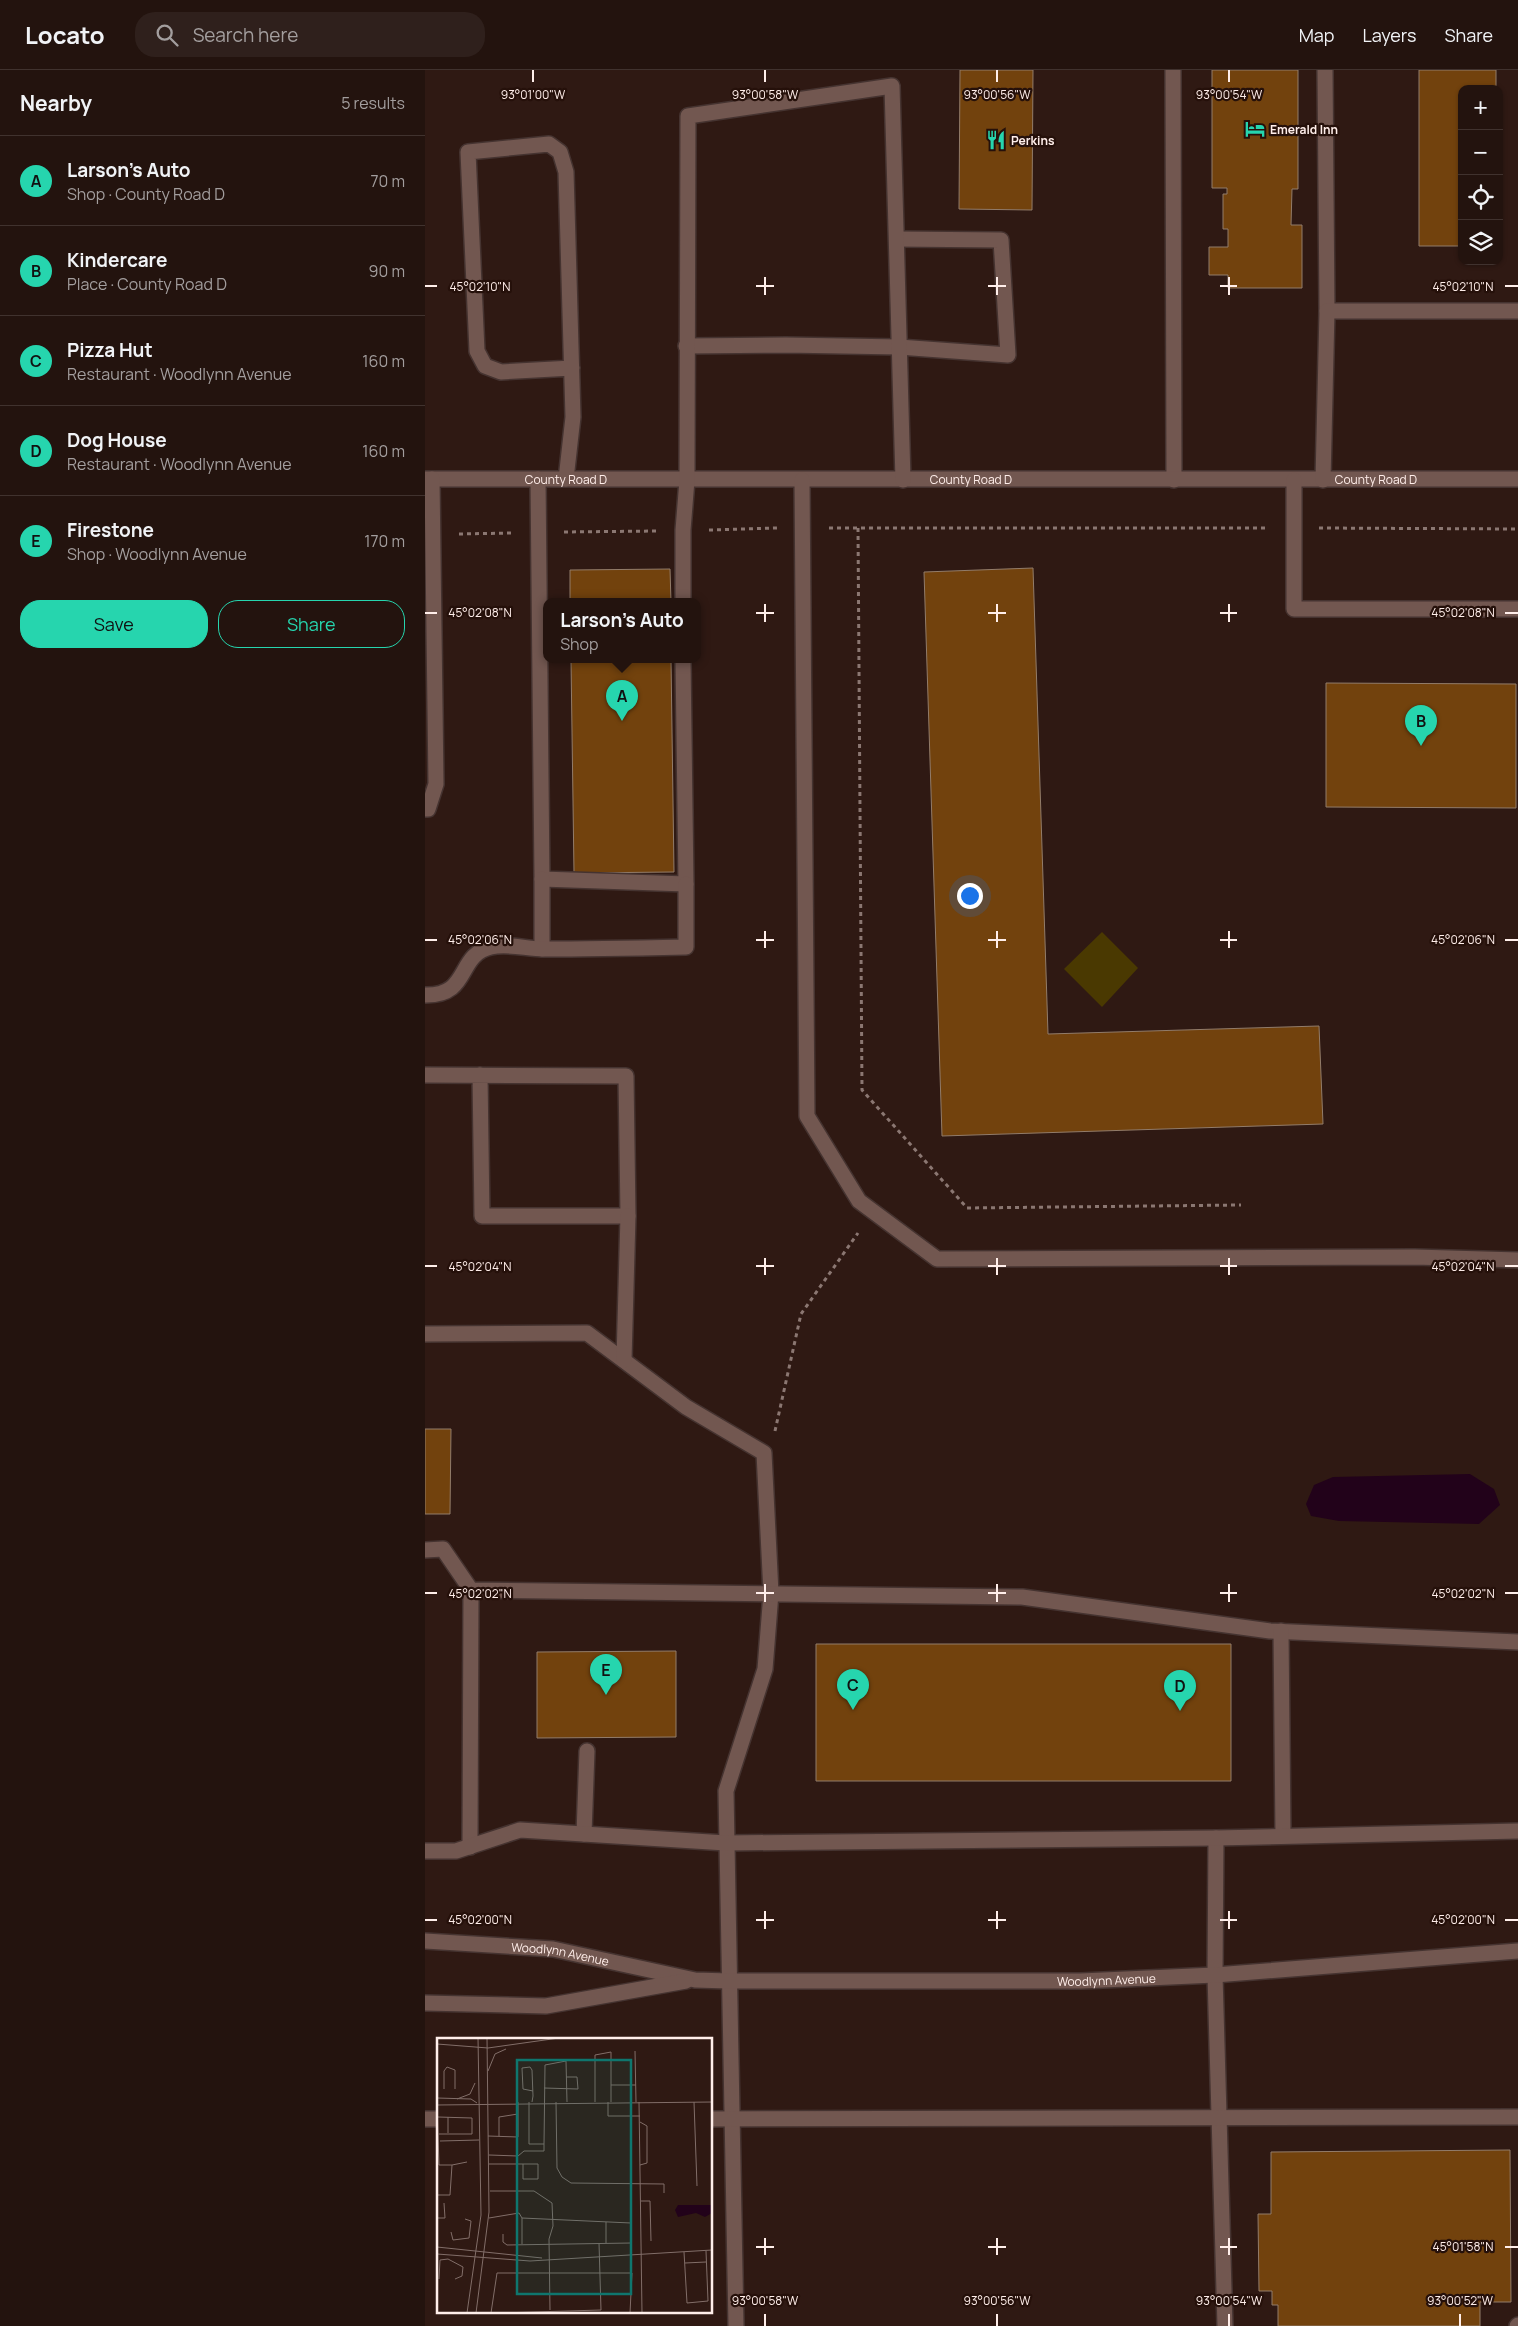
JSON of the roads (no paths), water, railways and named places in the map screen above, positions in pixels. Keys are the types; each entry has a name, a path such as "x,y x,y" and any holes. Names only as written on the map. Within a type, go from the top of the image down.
{"street":[{"path":"1173,70 1174,480"},
{"path":"1323,480 1327,311 1325,70"},
{"path":"683,598 683,530 687,480 688,116 892,86 903,480"},
{"path":"566,479 573,417 572,368 566,172 560,152 549,144 468,152 477,351 485,366 501,372 572,368"},
{"path":"686,346 787,344 899,347 1008,355 1001,240 897,239"},
{"path":"1327,311 1518,312"},
{"path":"425,808 428,808 436,784 430,597 433,535 429,479"},
{"name":"County Road D","path":"429,479 1518,479"},
{"path":"538,479 542,949"},
{"path":"802,480 807,1116 859,1201 937,1259 1415,1257 1518,1260"},
{"path":"1294,480 1296,528 1294,609 1518,609"},
{"path":"425,996 444,993 455,987 475,955 493,947 542,949 685,947 683,663"},
{"path":"542,879 686,884"},
{"path":"425,1075 626,1076 628,1216 624,1360"},
{"path":"480,1075 482,1216 628,1216"},
{"path":"425,1334 587,1333 685,1407 764,1453 771,1592 765,1669 726,1791 736,2326"},
{"path":"425,1550 443,1549 471,1590 470,1847"},
{"path":"471,1590 771,1592 1022,1597 1281,1631 1518,1642"},
{"path":"1281,1631 1283,1836"},
{"path":"584,1834 587,1751"},
{"path":"425,1851 456,1851 520,1830 726,1843 1216,1838 1518,1831"},
{"path":"1216,1838 1215,1975 1225,2326"},
{"name":"Woodlynn Avenue","path":"425,1940 553,1949 695,1980 729,1981 1081,1981 1215,1975 1518,1951"},
{"name":"Woodlynn Avenue","path":"425,2003 546,2006 695,1980"},
{"path":"713,2119 1518,2117"}],"place":[{"name":"Emerald Inn","path":"1255,129"},
{"name":"Perkins","path":"996,140"},
{"name":"Larson's Auto","path":"622,721"},
{"name":"Kindercare","path":"1421,746"},
{"name":"Firestone","path":"606,1695"},
{"name":"Pizza Hut","path":"853,1710"},
{"name":"Dog House","path":"1180,1711"}]}
